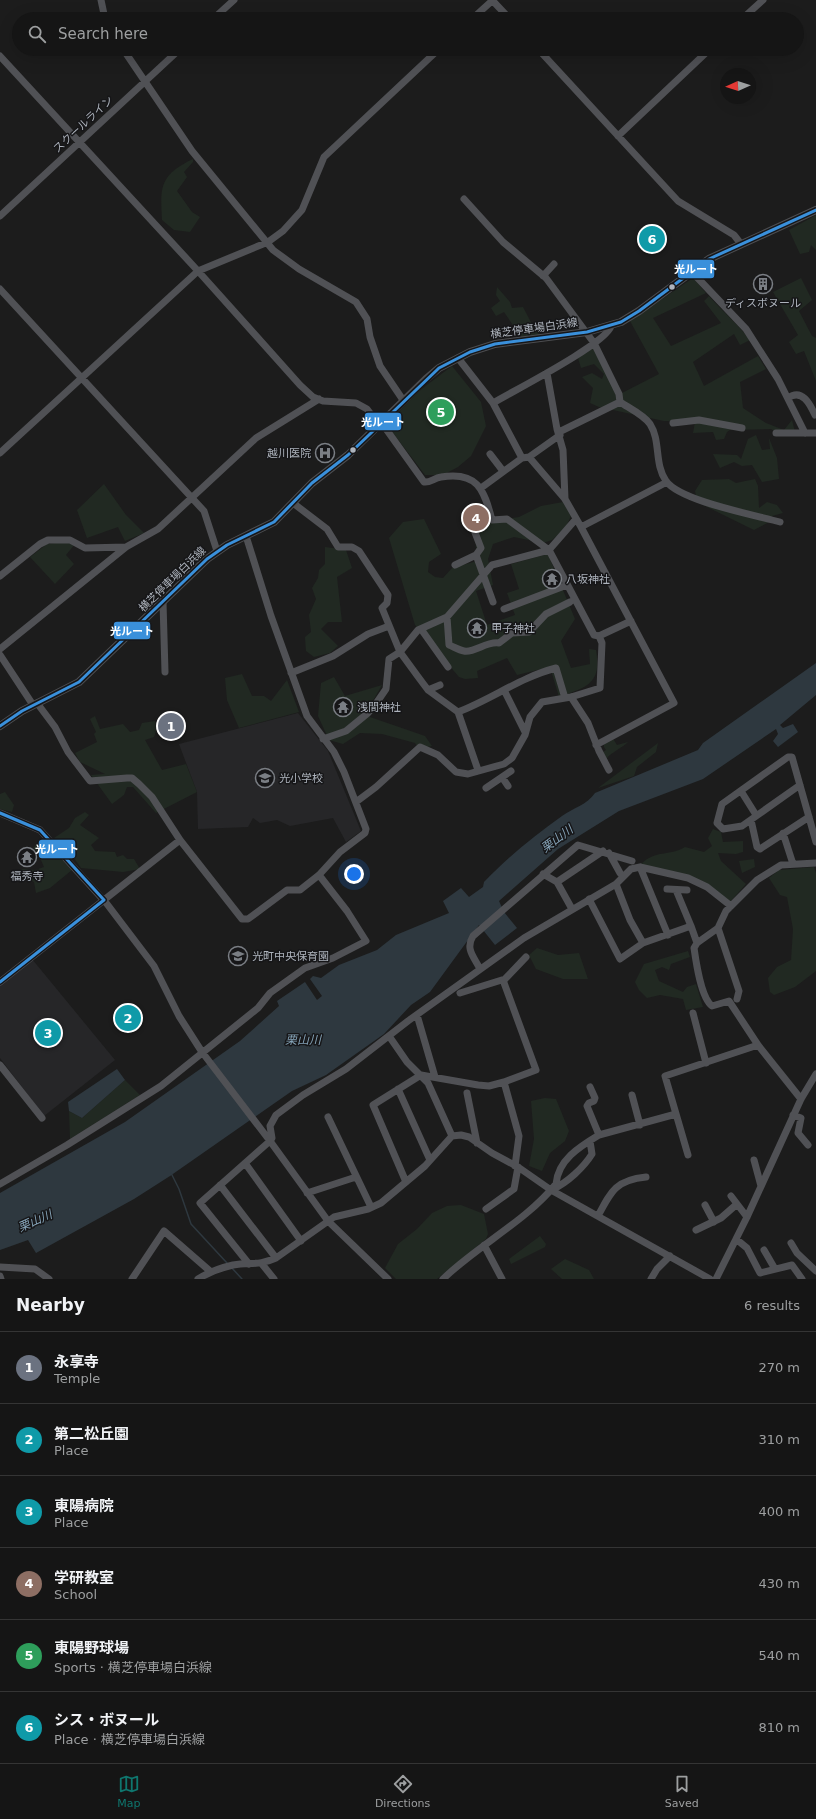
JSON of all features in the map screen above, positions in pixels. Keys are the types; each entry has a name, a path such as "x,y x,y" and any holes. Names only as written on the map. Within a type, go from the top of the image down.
{"main road":[{"name":"横芝停車場白浜線","path":"0,726 35,704 79,682 217,551 274,522 312,483 348,455 403,400 439,368 470,352 495,344 587,332 611,326 639,311 709,259 816,210"}],"street":[{"path":"101,0 104,12"},
{"path":"221,12 234,0"},
{"path":"480,12 493,0 504,12"},
{"path":"750,12 763,0"},
{"path":"0,56 198,271 300,385 313,397 356,403 367,409 380,423 424,482 430,482 437,478 458,476 469,478 481,488 488,502 492,520 508,519 549,550 594,635 597,637 600,636 631,621"},
{"path":"128,56 192,151 273,250 299,269 356,302 367,319 370,337 380,366 403,400"},
{"name":"スクールライン","path":"0,216 173,56"},
{"path":"0,453 198,271 268,242 283,231 302,210 324,157 432,56"},
{"path":"544,56 678,201 734,235 741,244"},
{"path":"618,136 703,56"},
{"path":"464,199 503,242 543,276 587,332 619,394 620,402 649,422 657,438 660,468 667,482 682,494 692,498 780,522"},
{"path":"543,276 554,264"},
{"path":"691,271 746,329 778,379 805,433"},
{"path":"0,289 204,512 217,551"},
{"path":"493,402 547,373 594,343 607,333 611,326"},
{"path":"458,358 493,402 526,457 565,499 674,703 596,745"},
{"path":"547,373 559,434 564,450 565,499"},
{"path":"788,398 798,395 803,396 807,399 815,415"},
{"path":"0,649 126,546 158,529 256,438 319,399"},
{"path":"481,488 502,471 526,457 559,434 620,402"},
{"path":"673,423 699,420 742,428"},
{"path":"776,433 816,433"},
{"path":"490,454 502,471"},
{"path":"581,527 667,482"},
{"path":"293,503 327,529 338,547 352,547 359,550 388,595 387,603 382,608 400,652 428,690 458,712 478,770"},
{"path":"323,739 346,731 368,714 386,689 389,659 400,652 411,638 421,629 447,617 492,565 549,550 576,519"},
{"path":"455,565 476,555 481,548 474,530"},
{"path":"0,655 35,704 55,727 68,752 90,781 132,778 152,797 180,840 242,919 248,919 287,890 300,890 319,875 340,852 365,833 366,830 344,772 334,752 307,716 271,616 246,536"},
{"path":"0,576 40,544 48,540 70,540 85,548 126,546"},
{"path":"476,555 493,602"},
{"path":"504,609 567,585"},
{"path":"164,602 165,672"},
{"path":"447,617 449,644 465,652 491,642 499,643 512,633 529,632 546,614 570,602"},
{"path":"292,673 333,656 368,634 389,626"},
{"path":"421,629 448,666"},
{"path":"356,802 376,787 420,747 438,755 456,772 468,774 504,764 512,758 526,732 530,717 542,702 568,698 600,688 602,643 600,636"},
{"path":"458,712 479,704 536,673 556,668 568,698 588,723 596,745 609,770"},
{"path":"428,690 440,685"},
{"path":"504,690 526,732"},
{"path":"800,785 742,826 723,829 717,823 722,804 788,757 792,757 800,785 816,842"},
{"path":"486,788 511,771"},
{"path":"502,777 508,786"},
{"path":"741,791 754,818 757,847 760,849 809,817"},
{"path":"0,813 40,830 104,900 154,966 179,1016 202,1052 270,1141 328,1221 388,1279"},
{"path":"783,834 793,864"},
{"path":"0,982 180,840"},
{"path":"480,969 469,948 469,943 473,936 578,845 606,852 632,861"},
{"path":"606,852 620,873"},
{"path":"557,882 606,852"},
{"path":"801,1099 758,1045 729,1001 712,1006 709,1004 704,993 694,948 697,943 718,928 731,906 756,880 781,865 816,863"},
{"path":"249,1264 200,1203 270,1141 272,1138 270,1126 276,1115 303,1095 346,1069 416,1015 524,938 616,884 631,869 640,867 688,878 707,887 731,906"},
{"path":"640,867 668,935"},
{"path":"543,874 557,882 572,909"},
{"path":"0,1184 67,1145 161,1086 258,1008 270,993 305,968 333,958 366,941 347,911 319,875"},
{"path":"616,884 630,920 643,943"},
{"path":"667,889 687,890"},
{"path":"676,890 697,943"},
{"path":"589,899 620,959 643,943 691,926"},
{"path":"718,928 738,990 736,999"},
{"path":"460,993 503,980 526,957"},
{"path":"406,1182 373,1105 421,1075 489,1086 536,1070 503,980"},
{"path":"693,1013 706,1063"},
{"path":"416,1015 436,1077"},
{"path":"389,1036 407,1062 428,1083 452,1136"},
{"path":"688,1155 665,1076 758,1045"},
{"path":"0,1065 42,1118"},
{"path":"716,1279 747,1217 793,1115 816,1074"},
{"path":"486,1209 514,1189 519,1136 504,1082"},
{"path":"590,1087 595,1098 587,1106 598,1135"},
{"path":"398,1089 430,1160"},
{"path":"467,1094 477,1143"},
{"path":"632,1095 640,1125"},
{"path":"443,1279 460,1262 532,1208 551,1190 556,1184 561,1165 573,1152 598,1135 640,1125 676,1114"},
{"path":"793,1115 801,1118 798,1133 808,1145"},
{"path":"328,1117 371,1207"},
{"path":"198,1279 211,1272 234,1265 262,1264 276,1258 334,1217 381,1203 430,1160 452,1136 460,1135 469,1137 492,1154 516,1167 551,1190 710,1279"},
{"path":"551,1190 560,1186 587,1162 592,1154 590,1141"},
{"path":"754,1160 761,1186"},
{"path":"245,1163 301,1241"},
{"path":"307,1192 356,1177"},
{"path":"598,1216 609,1195 619,1184 629,1179 646,1177"},
{"path":"220,1185 276,1258"},
{"path":"731,1196 747,1217"},
{"path":"696,1230 721,1218 737,1204"},
{"path":"705,1205 714,1222"},
{"path":"132,1279 164,1231 211,1272"},
{"path":"736,1240 747,1248 760,1273 792,1264 802,1279"},
{"path":"791,1244 797,1253 816,1270"},
{"path":"484,1245 502,1279"},
{"path":"764,1250 775,1269"},
{"path":"652,1279 657,1269 670,1256"},
{"path":"262,1264 274,1279"},
{"path":"0,1267 35,1269 49,1279"}],"shaded area":[{"path":"193,159 193,162 184,172 187,177 177,191 192,212 200,217 190,232 174,230 162,220 162,190 168,176 174,170"},
{"path":"816,215 816,250 811,245 809,252 800,254 789,230"},
{"path":"693,278 706,293 653,318 671,346 721,323 704,301 709,296 750,340 740,345 734,334 693,362 704,386 758,356 766,369 740,382 743,408 766,423 784,430 792,420 796,436 783,436 771,429 730,430 727,432 724,439 716,440 713,432 693,433 695,422 664,421 599,407 590,403 593,388 582,377 592,373 602,379 604,374 594,364 581,368 578,358 595,347 622,393 659,374 630,321"},
{"path":"801,278 812,300 799,311 812,336 816,338 816,381 804,351 796,354 789,342 798,335 773,292"},
{"path":"497,287 510,302 512,308 523,307 533,326 540,335 521,337 504,312 496,316 491,308 500,301 496,295"},
{"path":"452,366 481,402 486,426 471,456 458,467 443,475 425,475 390,429 390,421 419,391"},
{"path":"756,435 762,450 770,449 769,438 777,458 779,479 762,482 752,465 742,466 734,462 720,468 713,454 737,455 741,459 748,439"},
{"path":"729,479 736,483 755,479 758,486 759,508 767,502 777,505 783,513 772,516 771,521 754,530 697,502 695,491 702,480"},
{"path":"104,484 126,515 144,533 125,541 118,527 87,538 77,510"},
{"path":"563,502 571,516 565,529 552,540 543,543 514,537 493,544 488,559 493,585 476,591 487,625 515,615 507,593 519,589 511,564 548,554 575,619 561,641 571,668 590,664 589,649 596,650 597,670 594,677 585,687 559,697 550,667 517,675 507,658 477,671 478,678 465,679 459,677 415,625 389,538 403,522 424,519 441,554 429,562 428,572 435,577 443,578 452,568 477,561 474,524 519,517 541,506"},
{"path":"64,542 75,544 66,555 74,564 55,584 30,557 47,544"},
{"path":"325,547 346,550 352,568 337,577 342,622 328,622 321,629 338,646 330,653 314,657 306,651 305,637 311,632 309,615 316,599 312,588 318,578 319,570 325,564"},
{"path":"242,674 252,696 264,696 271,701 287,680 299,712 239,728 227,700 225,678"},
{"path":"334,677 345,696 382,685 374,699 367,706 370,717 425,736 432,746 419,749 415,743 382,734 360,733 343,744 329,740 318,716 321,683"},
{"name":"光小学校","path":"298,713 328,751 361,831 346,842 333,818 290,826 277,820 260,823 253,818 248,827 198,829 197,792 179,744"},
{"path":"95,716 100,729 123,724 130,732 139,730 142,723 155,721 156,731 154,737 145,740 162,770 186,764 197,792 156,813 133,787 127,787 124,795 112,804 91,775 105,774 80,762 75,753 97,742 94,734 96,732 90,719"},
{"path":"612,737 617,745 628,742 607,758 609,764 603,752 606,750 603,739"},
{"path":"658,743 656,752 637,767 634,776 598,788"},
{"path":"5,792 14,805 12,812 0,809 0,794"},
{"path":"85,812 89,815 80,825 99,838 91,845 95,851 115,852 117,857 123,855 127,859 134,859 140,869 123,872 81,868 69,851 54,838 69,828 75,818"},
{"path":"713,829 721,832 723,842 743,841 743,852 736,854 718,853 721,861 746,884 730,902 707,884 641,864 652,856 673,852 685,847 704,852 712,846 708,838"},
{"path":"39,842 45,842 72,870 50,888 36,893 34,882 17,872 23,869 35,870 44,867 38,853 33,848"},
{"path":"754,859 755,867 742,873 739,861"},
{"path":"814,867 816,873 816,971 795,987 774,995 770,992 768,978 777,967 791,960 793,929 787,897 780,895 769,878 779,870"},
{"path":"537,948 558,955 579,953 588,979 563,979 536,969 529,955"},
{"path":"688,951 690,957 671,964 669,970 662,967 655,970 659,981 683,992 687,987 696,984 703,1007 686,1010 683,999 660,995 647,998 639,990 635,982 644,964"},
{"path":"32,959 115,1060 44,1116 0,1058 0,985"},
{"path":"125,1080 140,1095 70,1139 69,1111 82,1118"},
{"path":"545,1098 556,1099 569,1131 565,1141 550,1153 542,1171 529,1166 534,1139 531,1101"},
{"path":"461,1205 484,1214 488,1234 486,1239 437,1279 396,1279 385,1268 398,1244 417,1229 432,1213 447,1206"},
{"path":"540,1236 546,1244 545,1247 511,1264 509,1259"},
{"path":"565,1259 589,1270 594,1279 562,1279 551,1269"}],"water":[{"name":"栗山川","path":"816,663 816,695 780,725 783,728 793,724 798,732 778,747 773,741 778,734 776,729 703,779 619,811 558,849 499,901 504,912 517,928 495,945 479,925 430,992 411,1005 384,1034 326,1075 292,1091 170,1176 134,1199 36,1253 28,1240 0,1250 0,1193 125,1122 240,1041 279,1006 277,1001 305,982 317,1000 322,996 310,979 313,976 321,978 339,965 377,950 396,935 449,913 443,901 461,888 469,897 483,887 484,882 502,864 541,831 566,813 588,801 595,793 698,750 703,743"},
{"path":"117,1069 125,1080 82,1118 69,1111 68,1102"}],"waterway":[{"path":"171,1173 179,1189 191,1224 227,1263"},
{"path":"231,1267 242,1279"}],"transit line":[{"name":"光ルート","path":"0,726 22,711 79,682 207,559 227,545 274,522 312,483 348,455 439,368 470,352 495,344 587,332 621,322 639,311 709,259 816,210"},
{"name":"光ルート","path":"0,813 40,830 104,900"},
{"name":"光ルート","path":"0,982 104,900"}],"place":[{"name":"シス・ボヌール","path":"652,239"},
{"name":"ディスボヌール","path":"763,284"},
{"name":"東陽野球場","path":"441,412"},
{"name":"越川医院","path":"325,453"},
{"name":"学研教室","path":"476,518"},
{"name":"八坂神社","path":"552,579"},
{"name":"甲子神社","path":"477,628"},
{"name":"浅間神社","path":"343,707"},
{"name":"永享寺","path":"171,726"},
{"name":"光小学校","path":"265,778"},
{"name":"福秀寺","path":"27,857"},
{"name":"光町中央保育園","path":"238,956"},
{"name":"第二松丘園","path":"128,1018"},
{"name":"東陽病院","path":"48,1033"}]}
